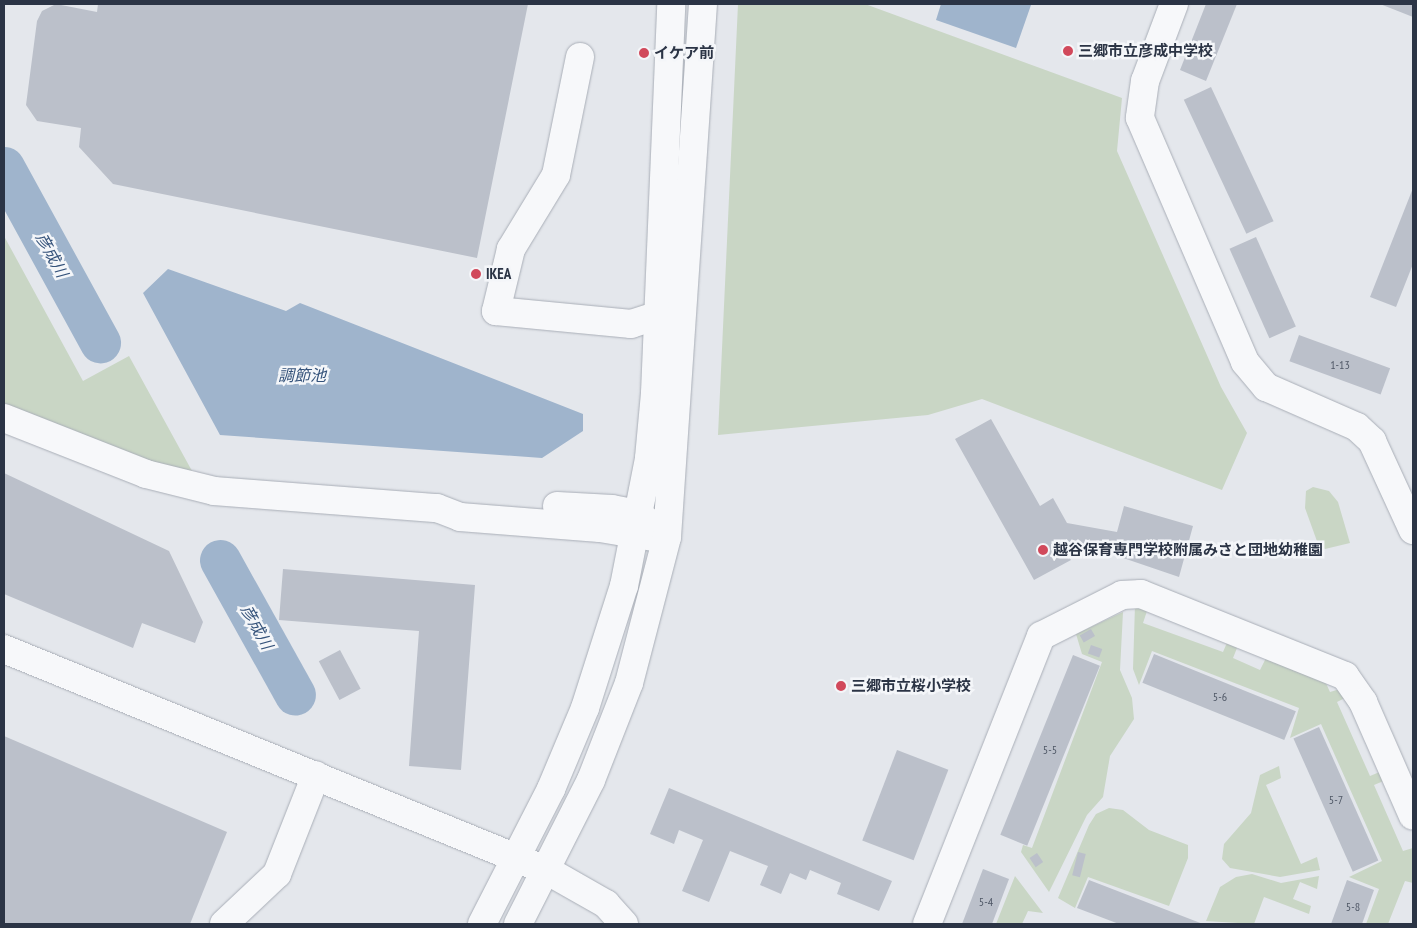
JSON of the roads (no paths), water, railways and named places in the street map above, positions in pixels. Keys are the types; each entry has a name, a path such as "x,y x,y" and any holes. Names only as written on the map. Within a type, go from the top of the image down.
{"street":[{"path":"482,924 518,859 585,708 624,586 636,526 654,402 656,316 671,4"},
{"path":"518,924 548,871 591,780 630,683 667,537 703,4"},
{"path":"1174,4 1144,81 1140,118 1245,362 1266,387 1357,427 1367,436 1382,457 1413,530"},
{"path":"580,57 556,175 511,249 496,311 631,324 656,316"},
{"path":"4,418 110,460 183,485 239,495 437,508 460,517 600,528 636,526 667,537"},
{"path":"927,924 1041,636 1122,595 1141,594 1345,676 1363,702 1413,816"},
{"path":"4,648 548,871 606,904 624,924"},
{"path":"224,924 277,874 316,775"}],"water":[{"path":"941,4 1031,5 1016,48 936,20"},
{"name":"調節池","path":"168,269 286,311 300,303 583,414 583,431 542,458 220,435 143,293"}],"waterway":[{"name":"彦成川","path":"4,167 100,342"},
{"name":"彦成川","path":"220,560 295,695"}],"place":[{"name":"三郷市立彦成中学校","path":"1068,51"},
{"name":"イケア前","path":"644,53"},
{"name":"IKEA","path":"476,274"},
{"name":"越谷保育専門学校附属みさと団地幼稚園","path":"1043,550"},
{"name":"三郷市立桜小学校","path":"841,686"}]}
